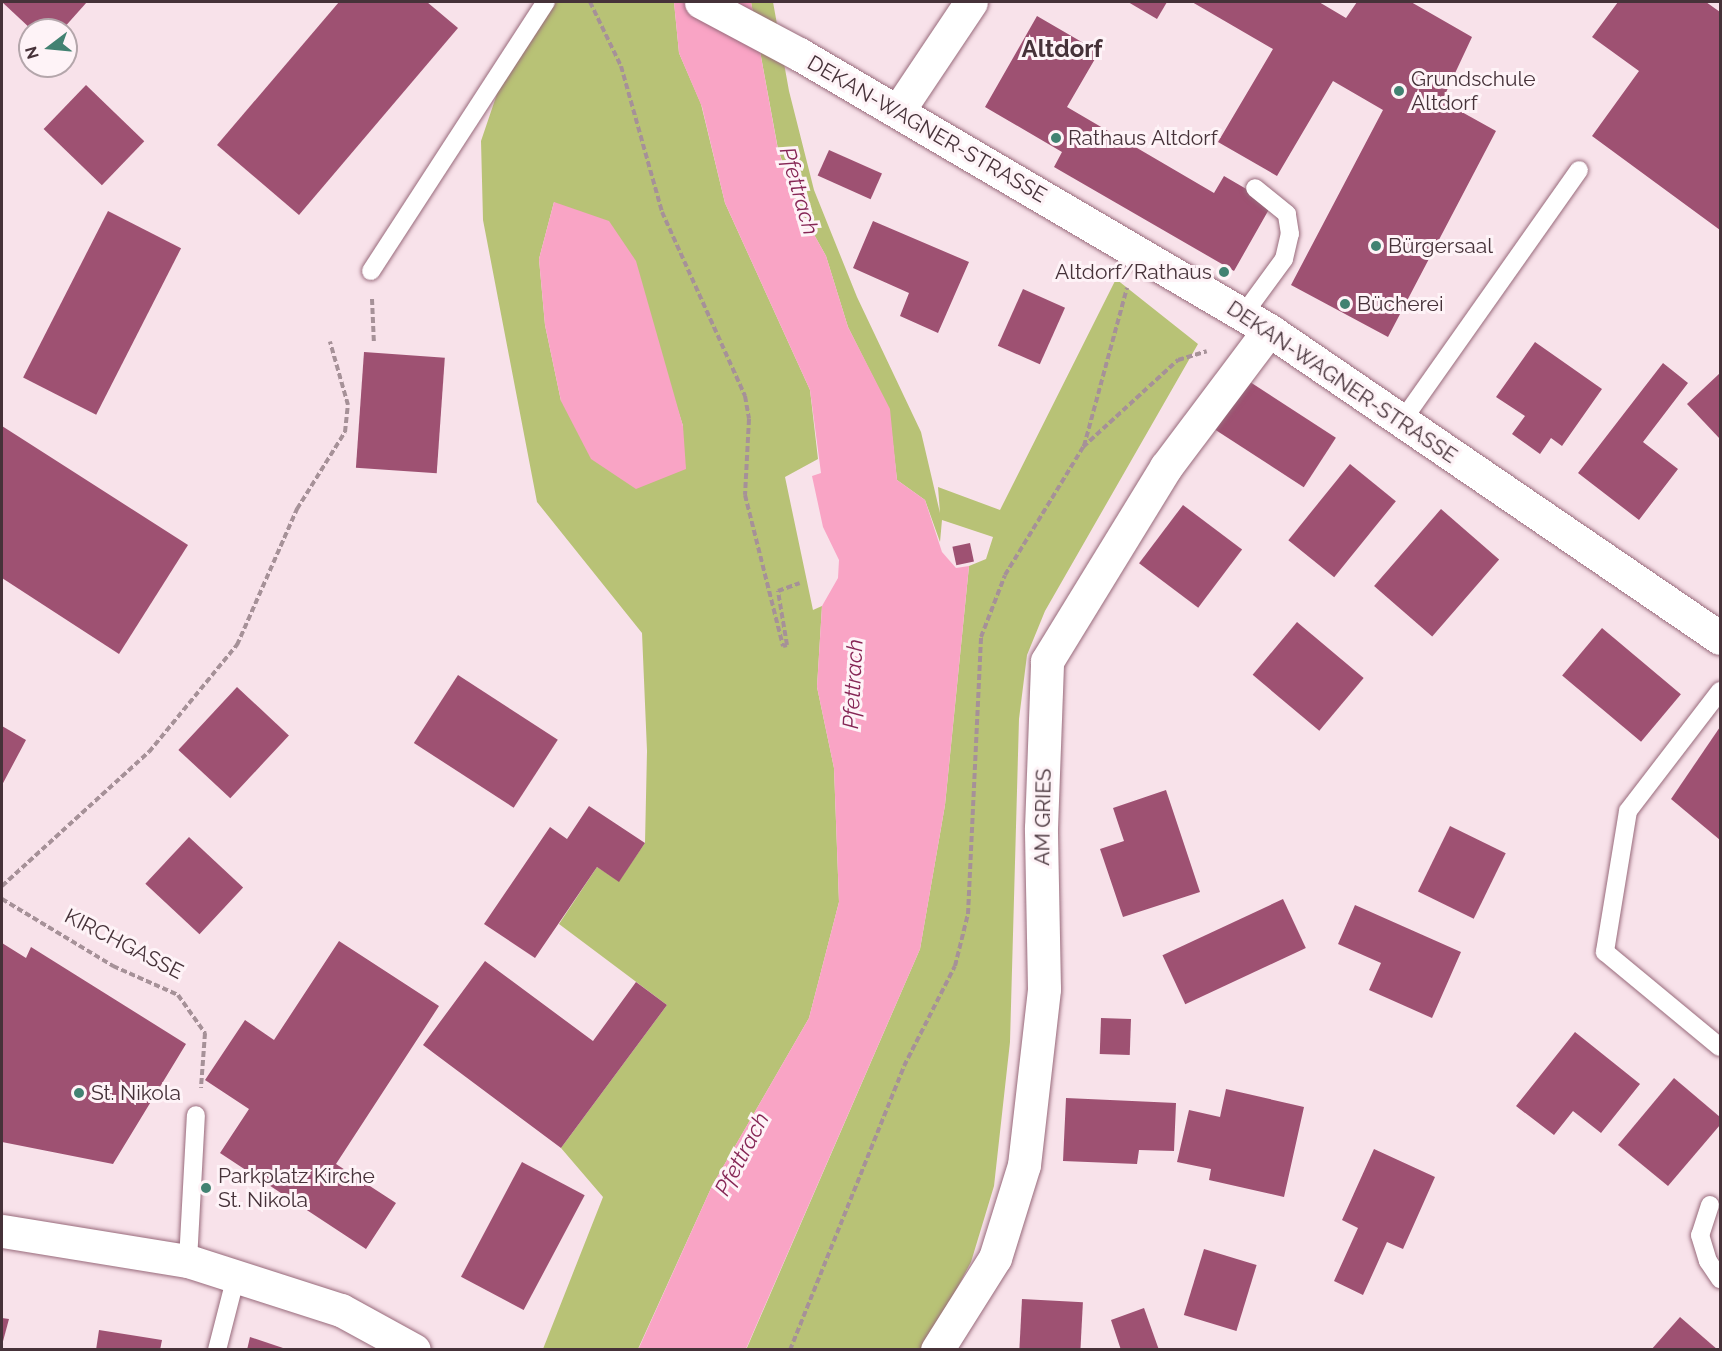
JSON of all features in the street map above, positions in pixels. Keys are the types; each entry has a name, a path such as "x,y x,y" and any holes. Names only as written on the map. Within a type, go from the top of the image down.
{"street":[{"name":"DEKAN-WAGNER-STRASSE","path":"701,2 799,54 898,111 1256,323 1720,638"},
{"path":"898,111 971,2"},
{"name":"AM GRIES","path":"938,1350 995,1258 1024,1165 1044,989 1041,828 1047,661 1256,323"},
{"path":"2,1231 188,1261 341,1310 414,1350"}],"lane":[{"path":"371,271 546,2"},
{"path":"1402,421 1579,170"},
{"path":"1255,188 1287,214 1290,234 1284,259 1256,323"},
{"path":"1720,691 1628,811 1605,952 1720,1047"},
{"path":"188,1261 196,1115"},
{"path":"1710,1205 1700,1235 1708,1261 1720,1279"},
{"path":"217,1350 236,1276"}],"path":[{"path":"590,2 621,66 662,212 745,396 749,420 745,495 783,646 787,645 778,591 800,583"},
{"path":"790,1350 904,1066 955,966 968,914 981,637 1005,575 1083,447 1137,252"},
{"path":"371,271 374,344"},
{"path":"2,886 149,752 237,645 297,509 345,432 348,405 330,342"},
{"path":"1083,447 1178,360 1212,349"},
{"name":"KIRCHGASSE","path":"2,899 94,956 178,995 205,1033 196,1115"}],"green space":[{"path":"556,2 674,2 679,53 701,104 725,203 810,390 818,459 785,477 813,610 822,606 817,687 834,768 839,902 809,1018 712,1186 638,1349 543,1349 603,1197 561,1148 667,1005 559,924 597,867 619,881 645,843 647,751 642,633 537,502 483,220 481,141 501,82","holes":["554,202 660,354 683,426 561,401 545,325 539,259"]},
{"path":"751,2 773,2 789,91 814,190 857,297 921,432 940,513 938,487 1000,510 1116,279 1198,344 1045,611 1027,655 1019,719 1010,1042 994,1186 971,1262 925,1349 746,1350 920,949 945,805 969,566 986,559 993,537 942,520 940,542 925,500 897,480 889,409 848,327 826,256 797,204 778,149"}],"water":[{"name":"Pfettrach","path":"674,2 751,2 778,150 797,204 826,256 848,327 890,409 897,480 925,500 942,552 956,568 969,566 945,805 920,949 746,1349 638,1350 712,1186 809,1018 839,902 834,768 817,687 822,606 838,578 839,560 823,527 812,476 821,473 810,390 725,203 702,107 679,53"},
{"path":"554,202 609,221 636,261 683,426 686,469 636,489 591,459 561,401 545,325 539,259"}],"building":[{"path":"2,2 87,2 73,18 19,18"},
{"path":"339,2 427,2 458,28 299,215 217,145"},
{"path":"1128,2 1167,2 1157,19"},
{"path":"1192,2 1319,2 1346,18 1357,2 1411,2 1472,37 1442,101 1496,131 1388,337 1291,285 1383,110 1333,81 1277,176 1218,142 1273,49"},
{"path":"1618,2 1706,2 1720,12 1720,230 1592,136 1639,71 1592,37"},
{"path":"1037,16 1099,52 1067,107 1214,193 1224,176 1272,204 1234,271 1054,167 1062,152 985,107"},
{"path":"86,85 144,141 102,185 44,129"},
{"path":"829,150 882,174 871,199 818,176"},
{"path":"108,211 181,248 96,415 23,378"},
{"path":"873,221 969,262 938,333 900,316 909,293 853,268"},
{"path":"1023,289 1065,308 1040,364 998,346"},
{"path":"1535,342 1602,389 1562,446 1551,438 1540,454 1512,434 1525,416 1496,397"},
{"path":"364,352 445,358 437,473 356,468"},
{"path":"1663,363 1688,383 1643,442 1678,469 1639,520 1578,473"},
{"path":"1720,373 1720,439 1687,404"},
{"path":"1247,380 1336,438 1304,487 1215,429"},
{"path":"2,426 188,545 119,654 2,578"},
{"path":"1350,464 1396,501 1334,577 1288,540"},
{"path":"1183,505 1242,550 1198,608 1139,563"},
{"path":"1441,509 1499,560 1432,636 1374,586"},
{"path":"970,543 974,562 956,565 952,547"},
{"path":"1297,622 1364,678 1319,731 1253,675"},
{"path":"1602,628 1681,694 1641,742 1562,675"},
{"path":"458,675 558,740 514,808 414,743"},
{"path":"237,687 289,735 230,798 178,750"},
{"path":"2,726 26,740 2,785"},
{"path":"1720,727 1720,840 1671,799"},
{"path":"1166,790 1200,892 1123,917 1100,849 1124,841 1113,808"},
{"path":"589,806 645,843 619,882 597,867 535,958 484,924 550,827 567,839"},
{"path":"1450,826 1506,853 1474,919 1418,892"},
{"path":"189,837 243,887 199,934 145,884"},
{"path":"1283,899 1306,948 1185,1004 1162,955"},
{"path":"1355,905 1461,952 1432,1018 1369,990 1381,963 1338,944"},
{"path":"339,941 439,1006 336,1164 396,1203 366,1249 220,1153 249,1109 205,1080 245,1020 274,1040"},
{"name":"St. Nikola","path":"2,943 26,958 31,947 186,1044 113,1164 2,1142"},
{"path":"485,961 593,1041 636,982 667,1005 561,1148 423,1045"},
{"path":"1101,1018 1131,1019 1130,1055 1100,1054"},
{"path":"1575,1032 1640,1084 1601,1133 1573,1111 1554,1135 1516,1106"},
{"path":"1674,1078 1720,1117 1720,1125 1668,1186 1618,1145"},
{"path":"1226,1089 1304,1107 1284,1197 1209,1180 1211,1169 1177,1162 1189,1110 1220,1117"},
{"path":"1066,1098 1176,1103 1174,1151 1139,1150 1137,1164 1063,1161"},
{"path":"1374,1149 1435,1177 1403,1249 1387,1242 1363,1295 1334,1281 1358,1228 1342,1220"},
{"path":"522,1162 585,1195 524,1310 461,1277"},
{"path":"1204,1249 1257,1265 1236,1331 1184,1315"},
{"path":"1022,1299 1083,1302 1080,1350 1019,1350"},
{"path":"1144,1308 1159,1350 1121,1350 1111,1320"},
{"path":"1680,1317 1718,1350 1651,1350"},
{"path":"2,1318 9,1319 2,1345"},
{"path":"99,1330 162,1340 160,1350 96,1350"},
{"path":"250,1337 286,1349 286,1350 247,1350"}],"place":[{"name":"Grundschule Altdorf","path":"1399,91"},
{"name":"Rathaus Altdorf","path":"1056,138"},
{"name":"Bürgersaal","path":"1376,246"},
{"name":"Altdorf/Rathaus","path":"1224,272"},
{"name":"Bücherei","path":"1345,304"},
{"name":"St. Nikola","path":"79,1093"},
{"name":"Parkplatz Kirche St. Nikola","path":"206,1188"}],"district":[{"name":"Altdorf","path":"1062,49"}]}
